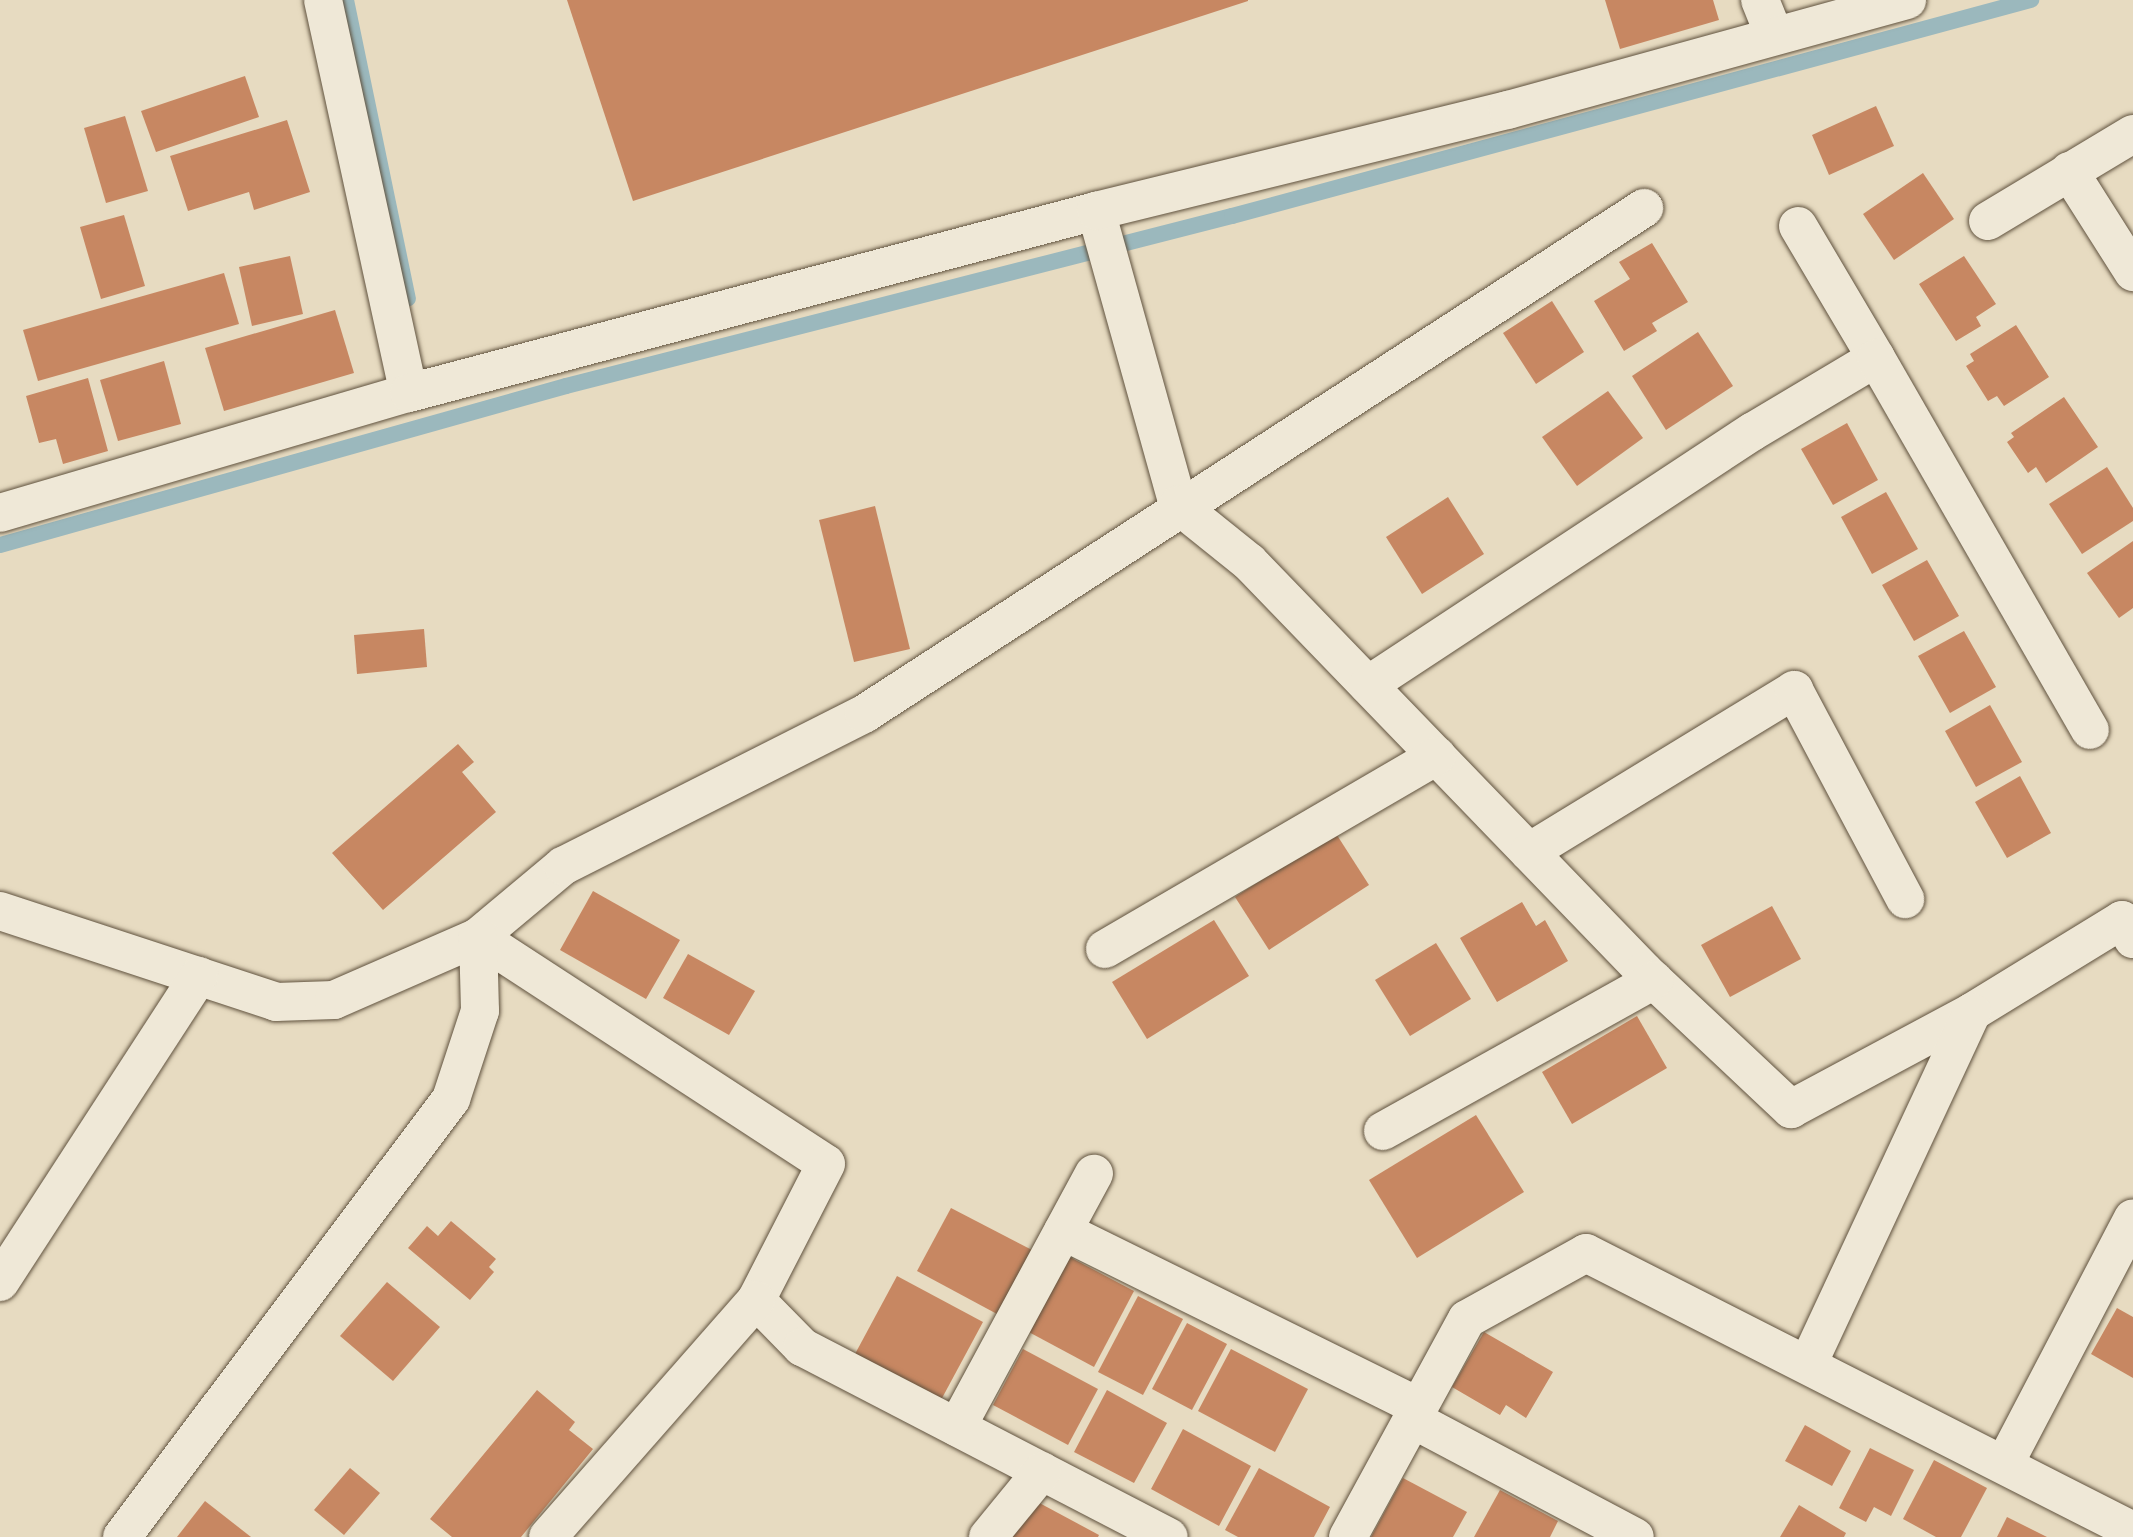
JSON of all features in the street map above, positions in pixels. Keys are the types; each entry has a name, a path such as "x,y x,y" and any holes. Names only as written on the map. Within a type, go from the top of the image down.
{"street":[{"path":"323,0 410,393"},
{"path":"1760,0 1774,35"},
{"path":"0,513 410,393 1104,236 1508,110 1908,0"},
{"path":"1988,221 2133,134"},
{"path":"2069,172 2133,272"},
{"path":"0,911 276,1002 334,1000 478,937 563,866 863,714 1178,505 1644,208"},
{"path":"1798,226 2090,730"},
{"path":"1104,236 1178,505 1249,562 1654,980 1791,1109 1972,1012 2122,919 2133,939"},
{"path":"1368,685 1752,432 1876,358"},
{"path":"1529,852 1794,690 1905,899"},
{"path":"1105,949 1437,756"},
{"path":"478,937 826,1164 756,1300 548,1537"},
{"path":"122,1537 451,1100 480,1011 478,937"},
{"path":"0,1282 199,976"},
{"path":"1383,1131 1654,980"},
{"path":"1808,1364 1972,1012"},
{"path":"957,1427 1094,1174"},
{"path":"2005,1464 2133,1218"},
{"path":"1063,1231 1415,1413 1635,1537"},
{"path":"1348,1537 1467,1319 1586,1253 2133,1531"},
{"path":"756,1300 802,1347 1168,1537"},
{"path":"988,1537 1042,1471"}],"building":[{"path":"567,0 1248,0 1248,1 633,201"},
{"path":"1605,0 1713,0 1719,20 1620,49"},
{"path":"245,76 259,117 156,152 141,111"},
{"path":"1876,106 1894,146 1829,175 1812,135"},
{"path":"125,116 148,191 106,203 84,128"},
{"path":"287,120 310,192 254,210 249,192 188,211 170,156"},
{"path":"1923,173 1954,219 1894,260 1863,214"},
{"path":"124,215 145,286 101,299 80,227"},
{"path":"1652,243 1688,302 1652,323 1657,331 1624,351 1594,301 1630,279 1619,262"},
{"path":"290,256 303,314 252,326 239,267"},
{"path":"1964,256 1996,304 1976,317 1981,326 1956,341 1919,284"},
{"path":"224,273 239,324 38,381 23,330"},
{"path":"1552,301 1584,352 1536,384 1503,333"},
{"path":"335,310 354,373 224,411 205,348"},
{"path":"2016,325 2049,377 2004,406 1997,396 1988,401 1966,366 1974,361 1970,354"},
{"path":"1698,332 1733,386 1666,430 1632,376"},
{"path":"164,361 181,424 118,441 100,380"},
{"path":"88,378 108,451 63,464 56,439 39,443 26,396"},
{"path":"1608,391 1643,438 1577,486 1542,437"},
{"path":"2064,397 2098,447 2046,483 2036,467 2028,473 2007,442 2014,437 2011,433"},
{"path":"1847,423 1878,480 1833,505 1801,449"},
{"path":"2107,467 2133,508 2133,521 2082,554 2049,504"},
{"path":"1886,492 1918,549 1872,574 1841,517"},
{"path":"1448,497 1484,554 1422,594 1386,537"},
{"path":"875,506 910,649 854,662 819,520"},
{"path":"2133,541 2133,608 2119,618 2087,573"},
{"path":"1927,560 1959,616 1914,641 1882,585"},
{"path":"424,629 427,667 357,674 354,635"},
{"path":"1964,631 1996,687 1950,713 1918,656"},
{"path":"1990,705 2022,762 1976,787 1945,731"},
{"path":"458,744 474,762 462,772 496,812 383,910 332,853"},
{"path":"2020,776 2051,833 2007,858 1975,802"},
{"path":"1335,832 1369,885 1269,950 1235,897"},
{"path":"593,891 680,940 646,999 560,950"},
{"path":"1522,902 1536,926 1545,920 1568,961 1497,1002 1460,938"},
{"path":"1772,906 1801,959 1730,997 1701,945"},
{"path":"1214,920 1249,976 1147,1039 1112,982"},
{"path":"1436,943 1471,999 1410,1036 1375,980"},
{"path":"688,954 755,991 729,1035 663,998"},
{"path":"1637,1016 1667,1068 1572,1124 1542,1072"},
{"path":"1476,1115 1524,1192 1417,1258 1369,1180"},
{"path":"951,1208 1032,1250 997,1314 917,1271"},
{"path":"451,1221 496,1259 489,1267 494,1272 470,1300 408,1248 427,1226 438,1236"},
{"path":"1066,1255 1134,1291 1094,1367 1025,1330"},
{"path":"897,1276 983,1322 941,1400 855,1354"},
{"path":"387,1282 440,1327 393,1381 340,1336"},
{"path":"1138,1296 1183,1319 1143,1395 1098,1372"},
{"path":"2117,1308 2133,1317 2133,1378 2091,1354"},
{"path":"1187,1323 1227,1344 1192,1410 1152,1389"},
{"path":"1484,1332 1553,1372 1526,1418 1506,1405 1500,1415 1452,1387"},
{"path":"1023,1349 1098,1389 1068,1445 993,1405"},
{"path":"1231,1349 1308,1389 1275,1452 1198,1411"},
{"path":"537,1390 575,1422 569,1430 593,1449 521,1537 452,1537 430,1519"},
{"path":"1107,1390 1167,1423 1134,1483 1074,1452"},
{"path":"1805,1425 1851,1451 1832,1486 1785,1461"},
{"path":"1183,1429 1251,1466 1219,1526 1151,1489"},
{"path":"1870,1448 1914,1470 1891,1516 1874,1507 1866,1522 1839,1508"},
{"path":"1934,1460 1987,1488 1961,1537 1936,1537 1903,1519"},
{"path":"350,1468 380,1493 344,1535 314,1510"},
{"path":"1259,1468 1330,1507 1314,1537 1238,1537 1225,1530"},
{"path":"1403,1478 1467,1512 1453,1537 1371,1537"},
{"path":"1500,1490 1558,1521 1550,1537 1474,1537"},
{"path":"1032,1499 1099,1535 1098,1537 1012,1537"},
{"path":"205,1501 251,1537 177,1537"},
{"path":"1799,1505 1846,1533 1844,1537 1780,1537"},
{"path":"2007,1517 2047,1537 1997,1537"}],"waterway":[{"path":"346,0 408,299"},
{"path":"0,545 566,386 1232,216 2031,0"}]}
